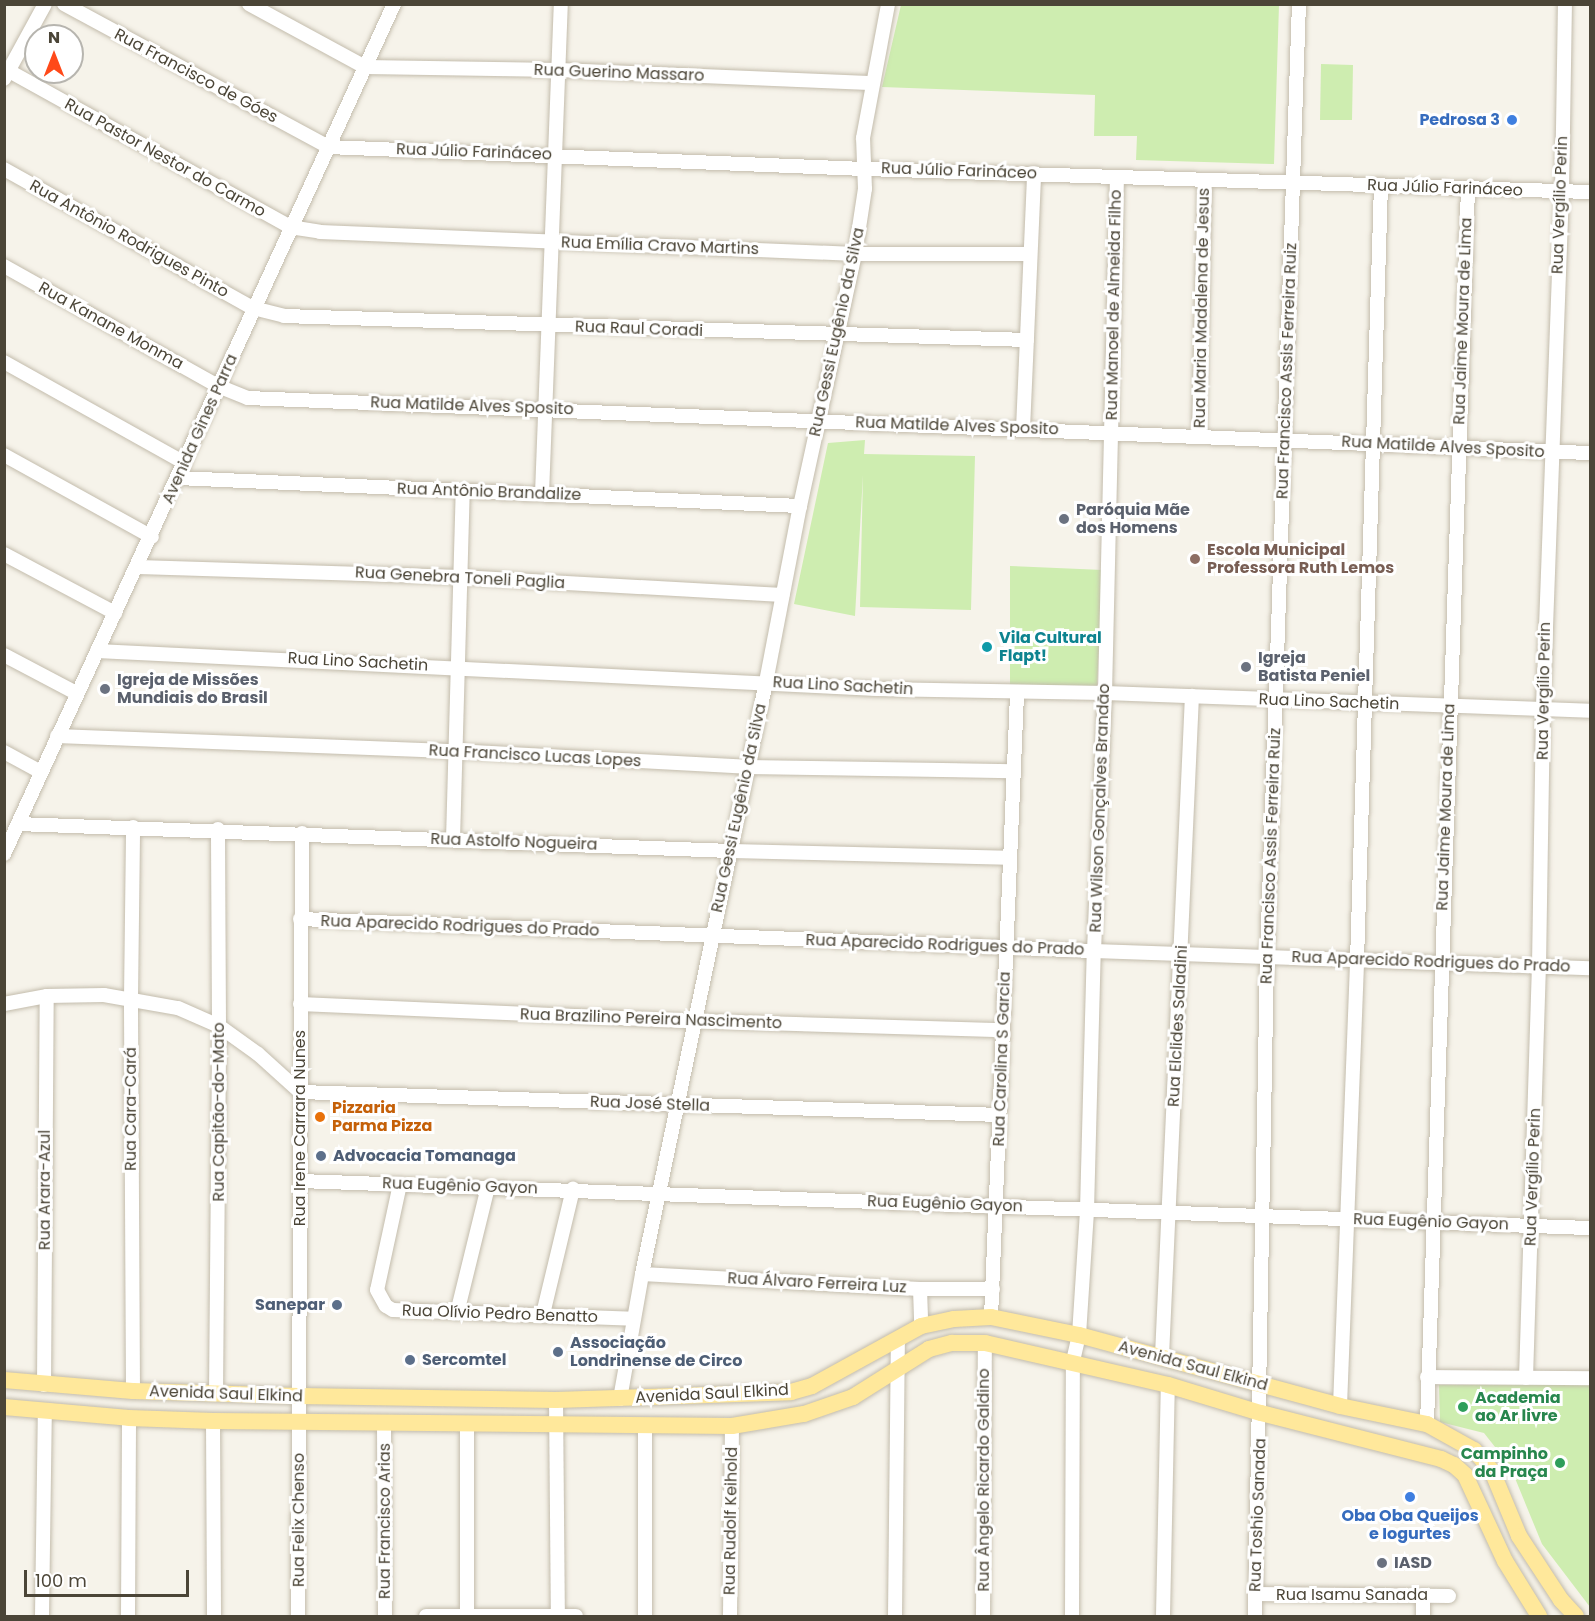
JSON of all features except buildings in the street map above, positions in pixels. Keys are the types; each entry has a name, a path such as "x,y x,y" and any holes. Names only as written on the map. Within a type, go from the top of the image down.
{"main road":[{"name":"Avenida Saul Elkind","path":"4,1380 133,1391 556,1400 791,1392 813,1386 921,1326 954,1319 991,1317 1078,1335 1340,1406 1427,1424 1474,1450 1492,1471 1519,1536 1561,1600 1576,1617"},
{"name":"Avenida Saul Elkind","path":"4,1407 129,1418 213,1421 384,1425 557,1423 732,1426 804,1414 843,1401 929,1349 952,1343 985,1343 1073,1361 1168,1385 1261,1413 1441,1459 1465,1474 1479,1508 1534,1615"},
{"path":"1479,1508 1503,1496"}],"street":[{"path":"7,75 45,4"},
{"name":"Rua Francisco de Góes","path":"64,4 328,147"},
{"path":"249,4 365,67"},
{"name":"Avenida Gines Parra","path":"5,853 76,693 152,537 290,227 394,4"},
{"path":"542,494 543,408 561,4"},
{"name":"Rua Gessi Eugênio da Silva","path":"620,1399 642,1274 766,682 800,506 855,254 863,208 865,169 862,138 888,4"},
{"name":"Rua Francisco Assis Ferreira Ruiz","path":"1259,1385 1267,957 1299,4"},
{"name":"Rua Vergílio Perin","path":"1526,1378 1539,966 1550,452 1562,192 1565,4"},
{"name":"Rua Guerino Massaro","path":"365,67 559,70 873,83"},
{"name":"Rua Pastor Nestor do Carmo","path":"7,75 290,227"},
{"name":"Rua Júlio Farináceo","path":"328,147 865,169 1034,173 1468,190 1590,192"},
{"name":"Rua Antônio Rodrigues Pinto","path":"4,169 253,309"},
{"path":"1023,429 1034,173"},
{"name":"Rua Manoel de Almeida Filho","path":"1112,433 1117,177"},
{"name":"Rua Maria Madalena de Jesus","path":"1198,436 1205,180"},
{"path":"1340,1406 1357,961 1381,186"},
{"name":"Rua Jaime Moura de Lima","path":"1427,1424 1449,706 1468,190"},
{"name":"Rua Emília Cravo Martins","path":"290,227 320,232 855,254 1030,254"},
{"name":"Rua Kanane Monma","path":"4,266 218,386"},
{"name":"Rua Raul Coradi","path":"253,309 284,316 1027,340"},
{"path":"4,362 185,463"},
{"name":"Rua Matilde Alves Sposito","path":"218,386 248,398 543,408 1590,453"},
{"name":"Rua Wilson Gonçalves Brandão","path":"1072,1617 1073,1361 1078,1335 1087,1210 1094,951 1106,693 1112,433"},
{"path":"4,455 152,537"},
{"name":"Rua Antônio Brandalize","path":"178,478 800,506"},
{"path":"453,840 456,666 463,491"},
{"path":"4,554 115,613"},
{"name":"Rua Genebra Toneli Paglia","path":"138,567 460,577 782,595"},
{"name":"Rua Lino Sachetin","path":"97,651 456,666 877,689 1106,693 1590,711"},
{"path":"4,655 76,693"},
{"name":"Rua Carolina S Garcia","path":"991,1317 1017,693"},
{"name":"Rua Elclides Saladini","path":"1162,1356 1192,696"},
{"name":"Rua Francisco Lucas Lopes","path":"57,736 454,751 747,767 1013,771"},
{"path":"4,752 41,772"},
{"name":"Rua Astolfo Nogueira","path":"18,824 218,829 729,851 1010,858"},
{"name":"Rua Cara-Cará","path":"133,827 131,998 133,1391"},
{"name":"Rua Capitão-do-Mato","path":"216,1394 218,829"},
{"name":"Rua Irene Carrara Nunes","path":"299,1423 302,833"},
{"name":"Rua Aparecido Rodrigues do Prado","path":"300,919 712,937 1590,968"},
{"path":"4,1004 47,996 104,995 178,1008 219,1026 258,1054 300,1092"},
{"name":"Rua Arara-Azul","path":"44,1385 47,996"},
{"name":"Rua Brazilino Pereira Nascimento","path":"300,1004 695,1021 1003,1030"},
{"name":"Rua José Stella","path":"300,1092 999,1116"},
{"name":"Rua Eugênio Gayon","path":"300,1181 661,1192 996,1207 1590,1228"},
{"name":"Rua Olívio Pedro Benatto","path":"400,1184 377,1290 380,1299 393,1310 633,1318"},
{"path":"457,1313 488,1187"},
{"path":"543,1314 573,1189"},
{"name":"Rua Álvaro Ferreira Luz","path":"642,1274 920,1289 993,1289"},
{"path":"920,1289 921,1326"},
{"path":"895,1617 898,1339"},
{"name":"Rua Ângelo Ricardo Galdino","path":"983,1617 985,1343"},
{"path":"1427,1377 1590,1378"},
{"path":"1163,1617 1168,1385"},
{"name":"Rua Toshio Sanada","path":"1255,1617 1261,1413 1259,1385"},
{"path":"556,1400 558,1616"},
{"path":"42,1617 45,1411"},
{"path":"128,1617 129,1418"},
{"path":"213,1421 213,1617"},
{"name":"Rua Felix Chenso","path":"298,1617 299,1423"},
{"name":"Rua Francisco Arias","path":"384,1425 385,1617"},
{"path":"467,1425 467,1616"},
{"path":"645,1425 645,1617"},
{"name":"Rua Rudolf Keihold","path":"730,1617 732,1426"},
{"name":"Rua Isamu Sanada","path":"1255,1594 1449,1596"},
{"path":"1423,1596 1423,1617"},
{"path":"426,1617 576,1617"}],"green space":[{"path":"901,5 1279,5 1274,164 1136,160 1137,136 1094,136 1095,95 882,87"},
{"path":"1321,64 1353,65 1352,120 1320,120"},
{"path":"865,440 864,454 975,456 971,610 860,607 863,475 855,616 794,604 828,443"},
{"path":"1010,566 1103,570 1097,685 1088,691 1010,686"},
{"path":"1590,1384 1590,1607 1542,1544 1510,1466 1484,1433 1440,1422 1439,1385"}],"place":[{"name":"Pedrosa 3","path":"1512,120"},
{"name":"Paróquia Mãe dos Homens","path":"1064,519"},
{"name":"Escola Municipal Professora Ruth Lemos","path":"1195,559"},
{"name":"Vila Cultural Flapt!","path":"987,647"},
{"name":"Igreja Batista Peniel","path":"1246,667"},
{"name":"Igreja de Missões Mundiais do Brasil","path":"105,689"},
{"name":"Pizzaria Parma Pizza","path":"320,1117"},
{"name":"Advocacia Tomanaga","path":"321,1156"},
{"name":"Sanepar","path":"337,1305"},
{"name":"Associação Londrinense de Circo","path":"558,1352"},
{"name":"Sercomtel","path":"410,1360"},
{"name":"Academia ao Ar livre","path":"1463,1407"},
{"name":"Campinho da Praça","path":"1560,1463"},
{"name":"Oba Oba Queijos e Iogurtes","path":"1410,1497"},
{"name":"IASD","path":"1382,1563"}]}
